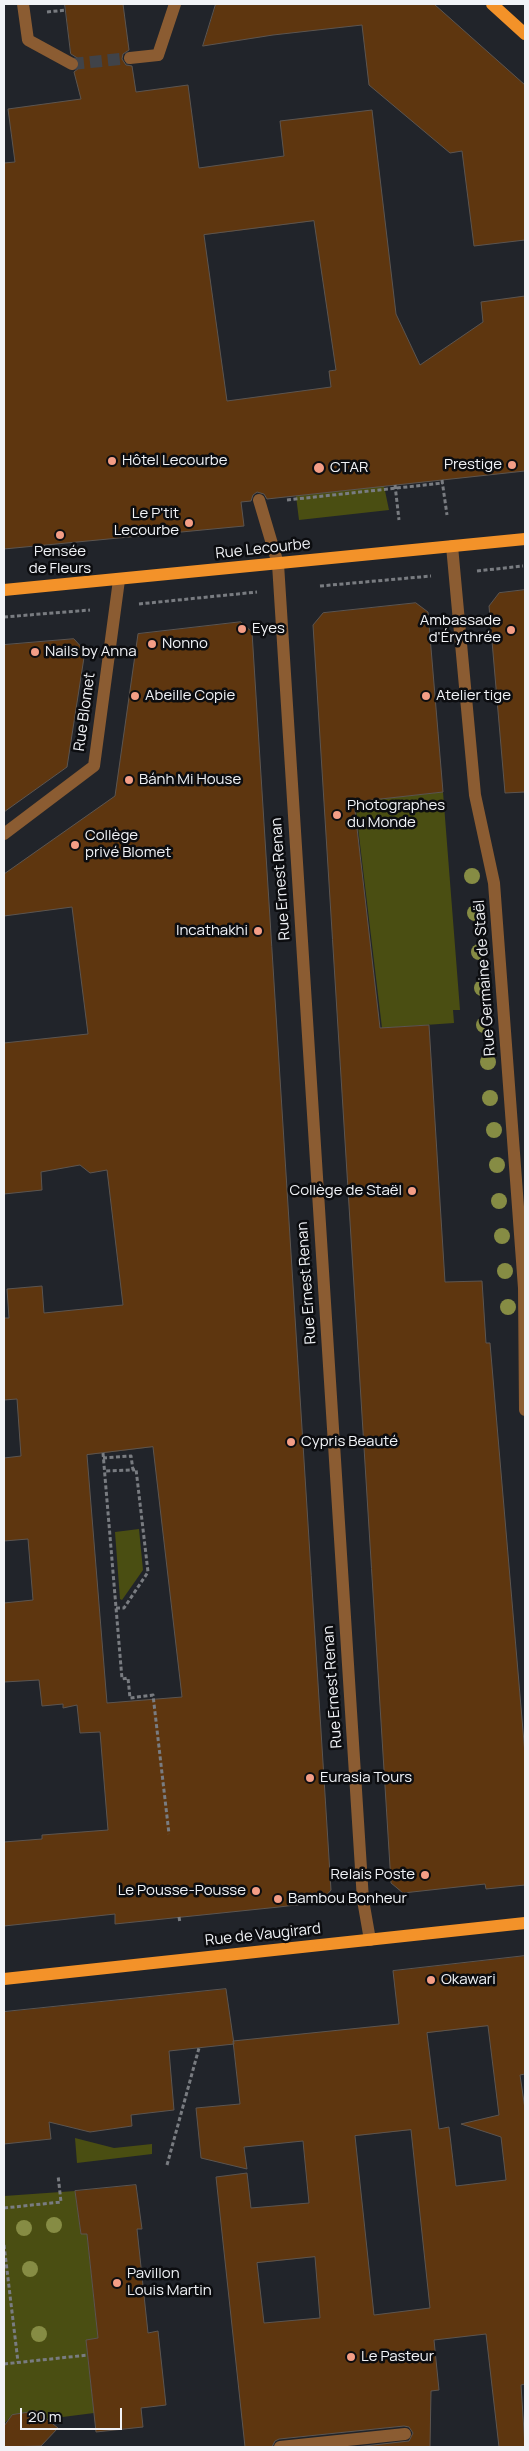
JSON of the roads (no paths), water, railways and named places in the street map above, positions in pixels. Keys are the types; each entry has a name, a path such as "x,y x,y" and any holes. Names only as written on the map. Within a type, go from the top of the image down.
{"main road":[{"path":"492,4 525,34"},
{"name":"Rue Lecourbe","path":"4,590 525,539"},
{"name":"Rue de Vaugirard","path":"4,1979 525,1923"}],"street":[{"path":"23,4 28,40 72,64"},
{"path":"130,58 158,55 175,4"},
{"name":"Rue Ernest Renan","path":"259,500 278,564 363,1900 370,1940"},
{"name":"Rue Germaine de Staël","path":"452,546 475,795 494,883 524,1288 525,1410"},
{"name":"Rue Blomet","path":"4,834 94,766 119,580"},
{"path":"280,2447 405,2434"}],"tunnel":[{"path":"72,64 130,58"}],"place":[{"name":"Hôtel Lecourbe","path":"112,461"},
{"name":"Prestige","path":"512,465"},
{"name":"CTAR","path":"319,468"},
{"name":"Le P'tit Lecourbe","path":"189,523"},
{"name":"Pensée de Fleurs","path":"60,535"},
{"name":"Eyes","path":"242,629"},
{"name":"Ambassade d'Érythrée","path":"511,630"},
{"name":"Nonno","path":"152,644"},
{"name":"Nails by Anna","path":"35,652"},
{"name":"Abeille Copie","path":"135,696"},
{"name":"Atelier tige","path":"426,696"},
{"name":"Bánh Mi House","path":"129,780"},
{"name":"Photographes du Monde","path":"337,815"},
{"name":"Collège privé Blomet","path":"75,845"},
{"name":"Incathakhi","path":"258,931"},
{"name":"Collège de Staël","path":"412,1191"},
{"name":"Cypris Beauté","path":"291,1442"},
{"name":"Eurasia Tours","path":"310,1778"},
{"name":"Relais Poste","path":"425,1875"},
{"name":"Le Pousse-Pousse","path":"256,1891"},
{"name":"Bambou Bonheur","path":"278,1899"},
{"name":"Okawari","path":"431,1980"},
{"name":"Pavillon Louis Martin","path":"117,2283"},
{"name":"Le Pasteur","path":"351,2357"}]}
